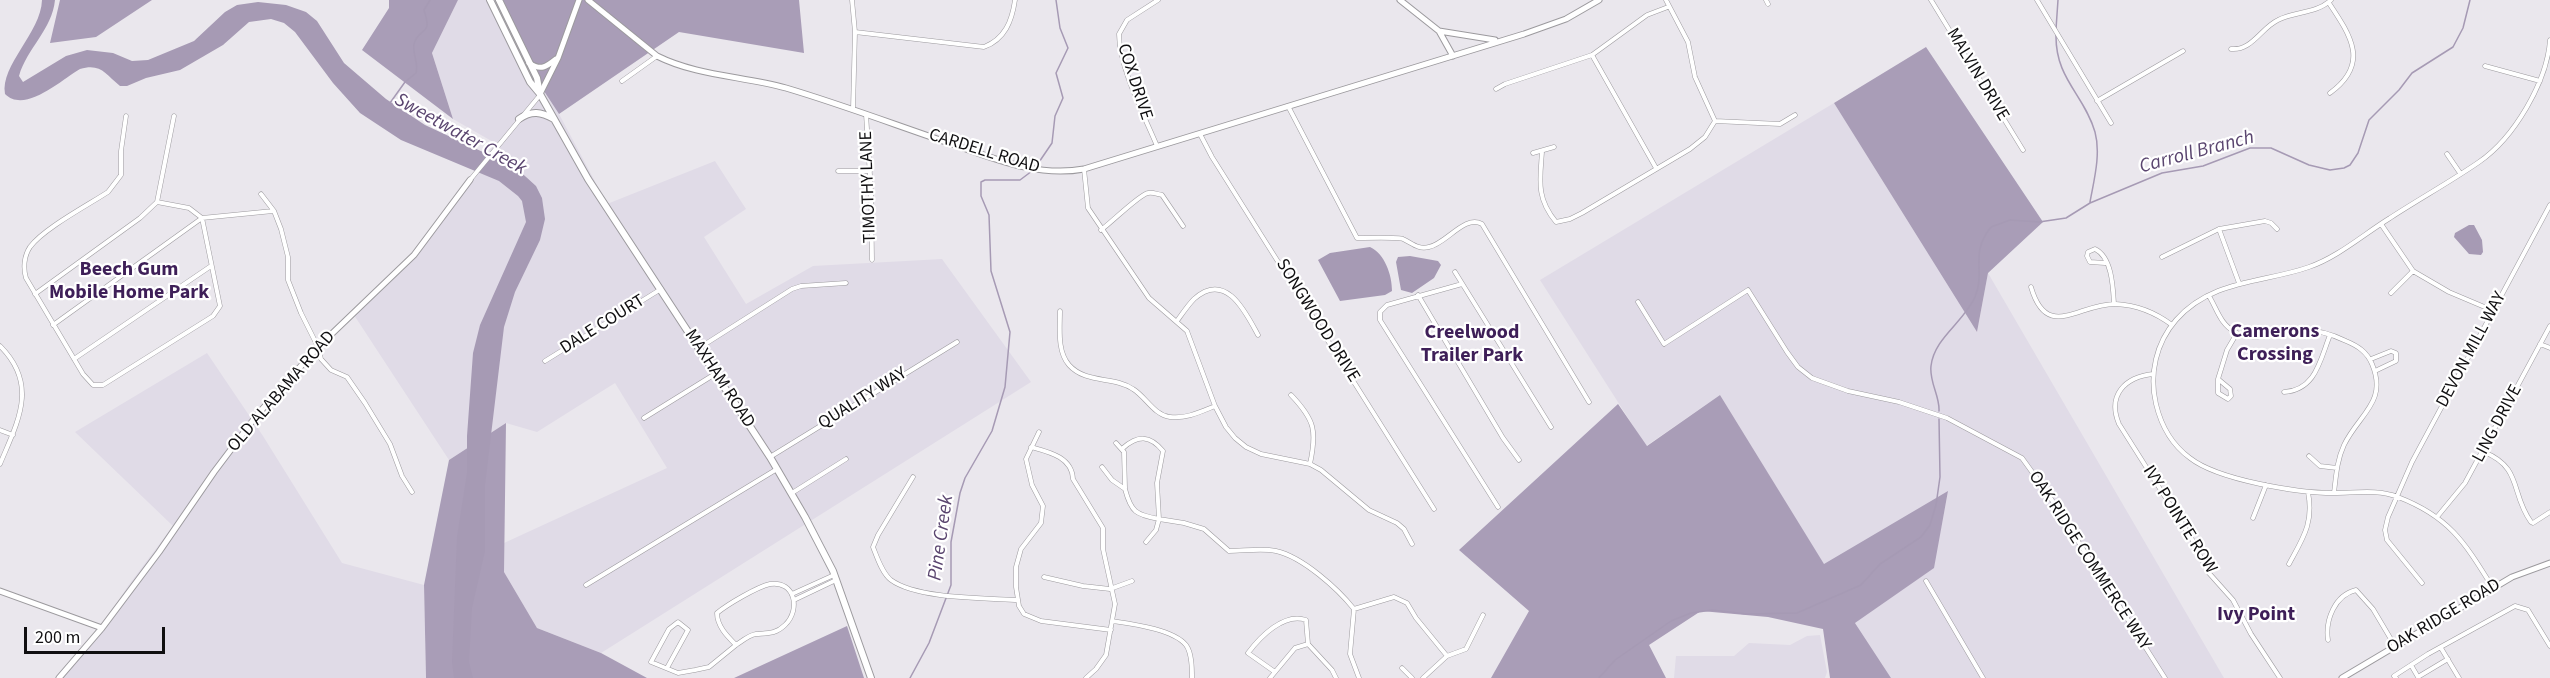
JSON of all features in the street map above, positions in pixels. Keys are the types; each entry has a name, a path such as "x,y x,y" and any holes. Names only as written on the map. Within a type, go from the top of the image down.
{"main road":[{"name":"MAXHAM ROAD","path":"490,0 530,82 555,119 588,179 770,457 791,493 835,577 871,678"},
{"name":"MAXHAM ROAD","path":"499,0 537,78 540,94"},
{"path":"519,119 525,114 540,112 555,119"}],"street":[{"path":"540,94 558,58 579,0"},
{"name":"CARDELL ROAD","path":"588,0 657,56 692,69 783,87 1025,168 1051,172 1084,169 1453,56 1557,22 1584,10 1599,0"},
{"path":"852,0 855,32 853,109"},
{"path":"855,32 984,47 994,43 1006,30 1013,13 1015,0"},
{"name":"COX DRIVE","path":"1157,146 1137,100 1122,52 1119,34 1127,20 1158,0"},
{"path":"1400,0 1412,12 1439,31 1453,56"},
{"path":"1665,0 1688,42 1695,77 1715,120"},
{"name":"MALVIN DRIVE","path":"1931,0 2023,150"},
{"path":"2037,0 2111,123"},
{"path":"2231,49 2244,47 2279,19 2317,9 2330,1 2354,47 2353,66 2344,83 2330,93"},
{"path":"1496,90 1505,84 1592,55 1647,15 1668,7"},
{"path":"1439,31 1499,40"},
{"path":"2493,588 2468,548 2454,531 2437,517 2396,496 2368,492 2308,492 2266,485 2218,473 2192,460 2168,433 2159,414 2152,374 2160,347 2172,325 2189,309 2209,296 2239,283 2311,267 2480,162 2500,143 2524,111 2540,81 2550,40"},
{"path":"2097,101 2183,51"},
{"path":"1592,55 1656,168"},
{"path":"622,81 657,56"},
{"path":"529,63 538,68 545,68 558,58"},
{"path":"2485,66 2540,81"},
{"name":"OLD ALABAMA ROAD","path":"59,678 102,628 250,424 318,347 414,255 470,180 540,94"},
{"path":"1288,105 1357,238 1382,240 1400,237 1418,247 1429,248 1468,224 1476,222 1482,224 1589,402"},
{"name":"TIMOTHY LANE","path":"866,113 872,260"},
{"path":"1715,120 1780,124 1795,115"},
{"path":"126,116 121,151 121,175 117,183 108,192 41,237 29,250 24,271 53,325 93,386 103,385 213,316 220,306 202,218 189,208 157,202"},
{"path":"35,294 140,218 157,202 174,116"},
{"path":"1542,152 1539,187 1546,211 1556,222 1582,213 1705,137 1715,120"},
{"name":"SONGWOOD DRIVE","path":"1200,134 1212,157 1434,509"},
{"path":"1533,153 1554,147"},
{"path":"2447,154 2460,174"},
{"path":"1084,169 1088,208 1149,298 1177,321 1191,339 1215,406 1226,427 1246,447 1261,454 1310,464 1321,470 1369,510 1397,523 1404,529 1412,544"},
{"path":"838,171 870,171"},
{"path":"1101,230 1125,213 1139,197 1150,192 1162,195 1183,226"},
{"path":"261,194 274,211 288,257 288,280 318,347 321,359 331,370 347,377 365,403 390,444 402,476 412,492"},
{"name":"DEVON MILL WAY","path":"2422,582 2387,540 2385,530 2396,496 2550,205"},
{"path":"53,325 202,218 274,211"},
{"path":"2162,257 2219,230 2265,221 2277,229"},
{"path":"2381,224 2413,271 2449,292 2494,311"},
{"path":"2219,230 2239,283"},
{"path":"2105,264 2090,262 2088,252 2091,249 2098,250 2105,264 2113,285 2114,304"},
{"path":"75,359 211,266"},
{"path":"2391,293 2413,271"},
{"path":"1455,272 1551,427"},
{"path":"698,348 792,289 801,286 846,283"},
{"path":"1462,284 1387,305 1380,312 1380,320 1498,507"},
{"path":"2031,287 2043,313 2067,316 2114,304 2152,313 2172,325"},
{"name":"DALE COURT","path":"545,361 661,289"},
{"path":"1177,321 1194,299 1202,293 1211,290 1222,291 1230,293 1240,303 1258,335"},
{"name":"OAK RIDGE COMMERCE WAY","path":"1638,302 1664,344 1749,290 1787,352 1798,367 1812,378 1848,391 1899,402 1947,418 2022,458 2048,494 2165,678"},
{"path":"1418,295 1503,438 1519,460"},
{"path":"2209,296 2221,320 2237,333 2261,337 2303,330 2330,335 2356,346 2371,359 2377,385 2374,400 2346,441 2337,468 2334,493"},
{"path":"1060,311 1062,352 1075,370 1082,375 1118,382 1133,389 1154,408 1169,417 1186,417 1215,406"},
{"name":"LING DRIVE","path":"2437,517 2465,483 2484,452 2550,326"},
{"path":"2218,379 2230,389 2231,396 2228,399 2218,393 2218,379 2227,350 2237,333"},
{"path":"2284,392 2294,392 2313,378 2330,335"},
{"name":"QUALITY WAY","path":"770,457 957,342"},
{"path":"2541,344 2550,348"},
{"path":"0,346 11,357 23,391 23,408 0,465"},
{"path":"2371,359 2391,351 2395,351 2397,355 2393,363 2375,371"},
{"path":"644,418 715,374"},
{"name":"IVY POINTE ROW","path":"2152,374 2129,380 2119,390 2114,403 2119,423 2193,541 2208,572 2233,600 2251,634 2280,678"},
{"path":"1291,395 1304,409 1314,428 1315,443 1310,464"},
{"path":"0,430 13,435"},
{"path":"1039,432 1026,459 1032,485 1043,506 1041,523 1021,549 1016,567 1018,600 1024,614 1041,621 1111,630"},
{"path":"1146,542 1156,530 1159,519 1157,483 1163,451 1141,438 1132,440 1124,448 1125,489 1130,507 1142,516 1159,519 1184,523 1204,529 1229,551 1275,551 1294,557 1340,592 1354,609 1350,654 1359,678"},
{"path":"1116,443 1124,448"},
{"path":"1031,447 1053,453 1067,463 1072,470 1072,479 1103,528 1103,549 1115,604 1106,656 1086,678"},
{"path":"2484,452 2494,456 2509,470 2531,522 2533,523 2550,512"},
{"path":"2309,456 2320,466 2337,468"},
{"path":"791,493 846,459"},
{"path":"1102,467 1112,480 1125,489"},
{"path":"586,585 777,469"},
{"path":"913,477 873,547 889,578 902,586 956,597 1018,600"},
{"path":"2253,518 2266,485"},
{"path":"2289,564 2307,530 2311,515 2308,492"},
{"name":"OAK RIDGE ROAD","path":"2342,678 2493,588 2530,569 2550,563"},
{"path":"792,594 835,577"},
{"path":"795,600 835,577"},
{"path":"1044,577 1083,586 1110,588 1132,581"},
{"path":"1926,581 1983,678"},
{"path":"667,668 688,630 678,622 669,629 651,662 678,673 710,666 736,645 755,634 765,635 780,629 793,614 795,600 787,588 779,584 768,585 717,613 717,620 721,627 736,645"},
{"path":"2328,640 2328,627 2334,608 2348,593 2356,590 2373,609 2395,646"},
{"path":"0,591 102,628"},
{"path":"1354,609 1394,597 1407,603 1416,618 1447,656"},
{"path":"2396,678 2394,676 2411,665 2514,606 2528,610 2550,646"},
{"path":"1424,678 1447,656 1466,649 1483,615"},
{"path":"1275,672 1248,653 1283,621 1298,617 1306,620 1308,644 1332,670 1335,678"},
{"path":"1112,621 1143,626 1180,640 1188,650 1192,678"},
{"path":"1270,678 1295,648 1308,644"},
{"path":"2441,648 2459,678"},
{"path":"2411,665 2418,678 2448,659"},
{"path":"1402,668 1412,678"}],"shaded area":[{"path":"42,0 55,0 53,11 23,66 19,76 23,82 66,56 87,50 113,53 132,61 148,60 194,41 225,12 237,5 258,2 286,5 306,12 317,21 344,63 386,99 425,125 515,167 536,186 542,198 545,219 540,240 515,292 504,327 485,485 485,551 472,608 469,662 473,678 454,678 452,662 457,537 467,473 467,436 473,353 480,325 526,222 522,201 499,181 401,140 360,113 333,83 295,32 284,23 271,19 249,22 223,45 180,70 146,78 127,86 120,86 98,69 93,67 80,69 33,98 13,99 5,94 5,83 14,60 35,25"},
{"path":"60,0 152,0 96,37 50,43"},
{"path":"389,0 458,0 432,53 453,119 362,50 389,8"},
{"path":"458,0 501,0 540,85 559,114 607,204 715,161 746,209 704,237 746,304 813,266 942,259 1031,382 601,653 537,628 504,572 504,543 667,468 615,383 537,432 506,423 449,460 354,315 426,242 495,143 453,119 432,53"},
{"path":"501,0 799,0 804,53 679,32 559,114 540,85"},
{"path":"1926,47 2043,222 1988,273 1977,332 1834,103"},
{"path":"1834,103 1977,332 1988,273 2224,678 1891,678 1855,623 1933,568 1948,492 1824,565 1720,395 1646,446 1540,280"},
{"path":"2469,225 2474,225 2482,240 2481,255 2469,254 2454,237 2455,233"},
{"path":"1370,247 1380,255 1387,266 1392,291 1385,295 1340,301 1318,260 1330,253"},
{"path":"1410,256 1438,261 1441,265 1434,278 1412,293 1401,290 1396,262 1398,257"},
{"path":"207,353 263,436 342,563 424,585 426,678 56,678 100,629 128,586 173,526 75,432"},
{"path":"1720,395 1824,564 1948,491 1934,568 1855,623 1891,678 1830,678 1823,629 1768,617 1701,611 1649,645 1666,678 1491,678 1529,611 1459,550 1618,404 1647,446"},
{"path":"506,423 504,572 537,628 601,653 647,678 426,678 424,585 449,460"},
{"path":"847,626 864,678 734,678"},
{"path":"1820,635 1827,672 1825,678 1674,678 1676,656 1734,656 1749,643 1790,645 1807,636"}],"waterway":[{"name":"Sweetwater Creek","path":"390,103 405,82 416,73 414,44 426,28 424,10 430,0"},
{"name":"Pine Creek","path":"1035,168 1052,143 1055,116 1063,98 1056,73 1068,48 1060,28 1056,0"},
{"path":"2056,29 2058,0"},
{"name":"Carroll Branch","path":"1939,411 1931,372 1933,356 1943,338 1975,297 1979,279 1979,254 1984,237 1991,227 2010,220 2039,222 2066,218 2090,203 2162,173 2203,166 2250,148 2271,148 2309,165 2330,170 2344,168 2350,165 2358,153 2369,120 2399,90 2412,73 2453,47 2463,28 2470,0"},
{"path":"2056,34 2060,63 2090,119 2097,140 2095,176 2090,202"},
{"name":"Pine Creek","path":"910,678 929,643 951,585 951,542 960,493 965,478 992,431 1005,387 1010,332 991,271 989,215 981,196 981,182 1020,180 1032,171"},
{"path":"1599,678 1615,660 1671,621 1691,613 1712,610 1747,614 1797,613 1861,585 1880,564 1921,537 1930,525 1940,477 1939,419"}],"district":[{"name":"Beech Gum Mobile Home Park","path":"129,282"},
{"name":"Camerons Crossing","path":"2275,344"},
{"name":"Creelwood Trailer Park","path":"1472,346"},
{"name":"Ivy Point","path":"2256,616"}]}
